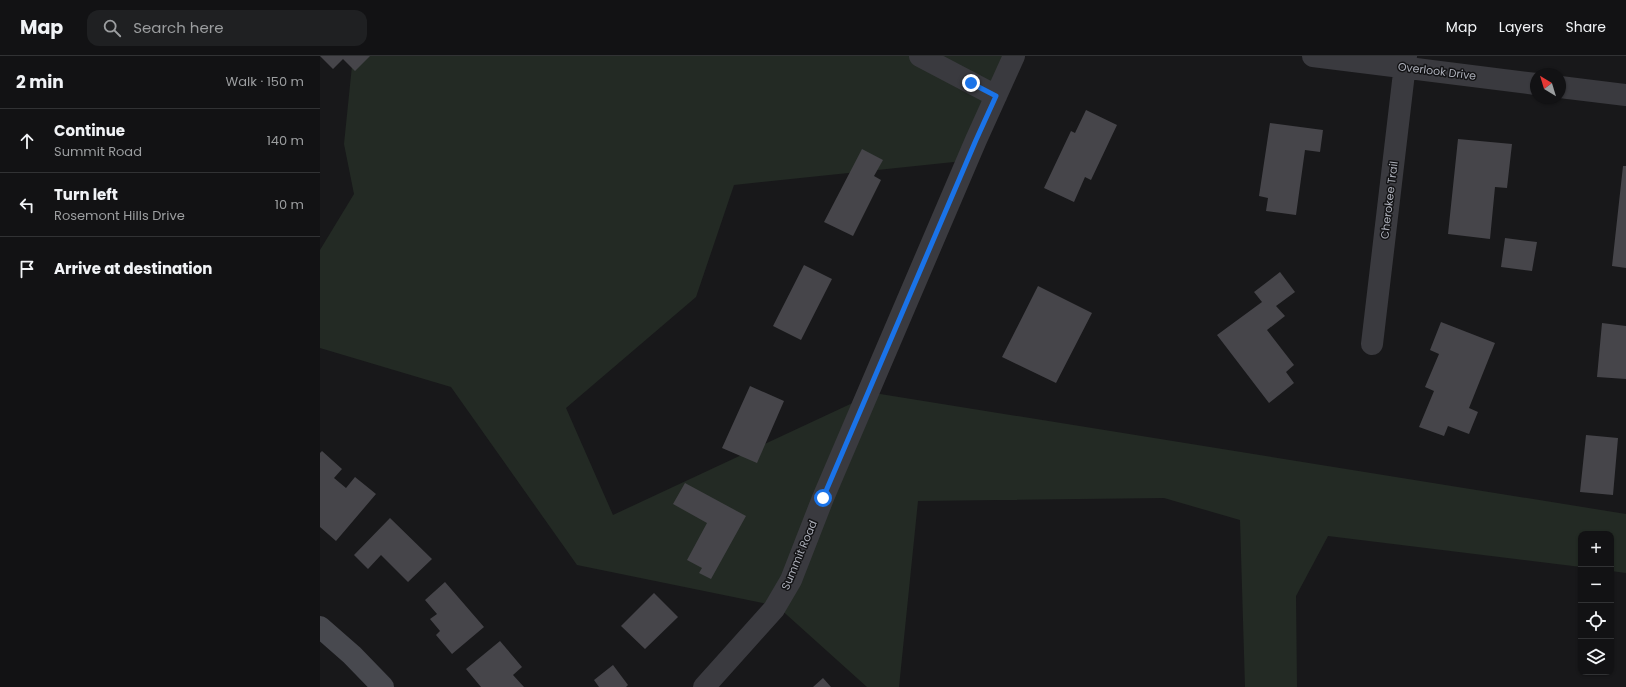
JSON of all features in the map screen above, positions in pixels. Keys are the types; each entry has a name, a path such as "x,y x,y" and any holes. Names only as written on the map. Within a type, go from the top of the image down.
{"street":[{"path":"920,56 996,96"},
{"name":"Summit Road","path":"704,687 774,609 791,580 829,484 976,140 1014,56"},
{"name":"Overlook Drive","path":"1313,56 1406,62 1530,83"},
{"name":"Cherokee Trail","path":"1372,344 1406,62"},
{"path":"1566,88 1626,95"},
{"path":"320,627 352,655 383,687"}],"shaded area":[{"path":"353,56 1016,56 973,160 734,185 696,297 566,408 613,515 874,393 1626,514 1626,573 1614,571 1614,531 1578,531 1578,567 1328,536 1296,596 1297,687 1245,687 1240,520 1164,498 918,501 899,687 867,687 777,606 577,565 451,387 320,348 320,250 354,194 344,144"}],"building":[{"path":"320,56 370,56 355,71 343,59 333,69"},
{"path":"1086,110 1117,125 1091,180 1085,177 1074,202 1044,188 1071,131 1075,133"},
{"path":"1270,123 1323,130 1320,152 1305,150 1296,215 1266,211 1268,198 1259,196"},
{"path":"1458,139 1512,144 1507,188 1495,187 1490,239 1448,234"},
{"path":"862,149 883,160 874,176 881,180 853,236 824,222"},
{"path":"1623,166 1626,166 1626,268 1612,266"},
{"path":"1505,238 1537,242 1532,271 1501,267"},
{"path":"804,265 832,279 801,340 773,326"},
{"path":"1280,272 1295,292 1276,306 1285,316 1267,330 1294,365 1286,372 1294,383 1269,403 1217,335 1262,302 1254,292"},
{"path":"1038,286 1092,313 1056,383 1002,357"},
{"path":"1441,322 1495,343 1469,408 1478,412 1469,434 1448,426 1444,436 1419,427 1434,391 1425,387 1439,354 1430,350"},
{"path":"1602,323 1626,326 1626,379 1597,377"},
{"path":"750,386 784,401 757,463 722,448"},
{"path":"1586,435 1618,438 1613,495 1580,492"},
{"path":"322,451 342,469 334,478 346,488 355,477 376,494 336,541 320,527 320,453"},
{"path":"685,483 746,516 711,579 699,573 702,568 687,560 707,523 673,504"},
{"path":"390,518 432,559 408,582 381,555 368,569 354,555"},
{"path":"445,582 484,627 452,654 436,635 440,631 430,619 437,614 425,600"},
{"path":"654,593 678,617 645,649 621,626"},
{"path":"500,641 522,667 513,675 524,687 481,687 466,669"},
{"path":"613,665 628,685 626,687 599,687 594,680"},
{"path":"823,678 831,687 813,687"}],"route":[{"path":"823,498 996,96 971,83"}]}
